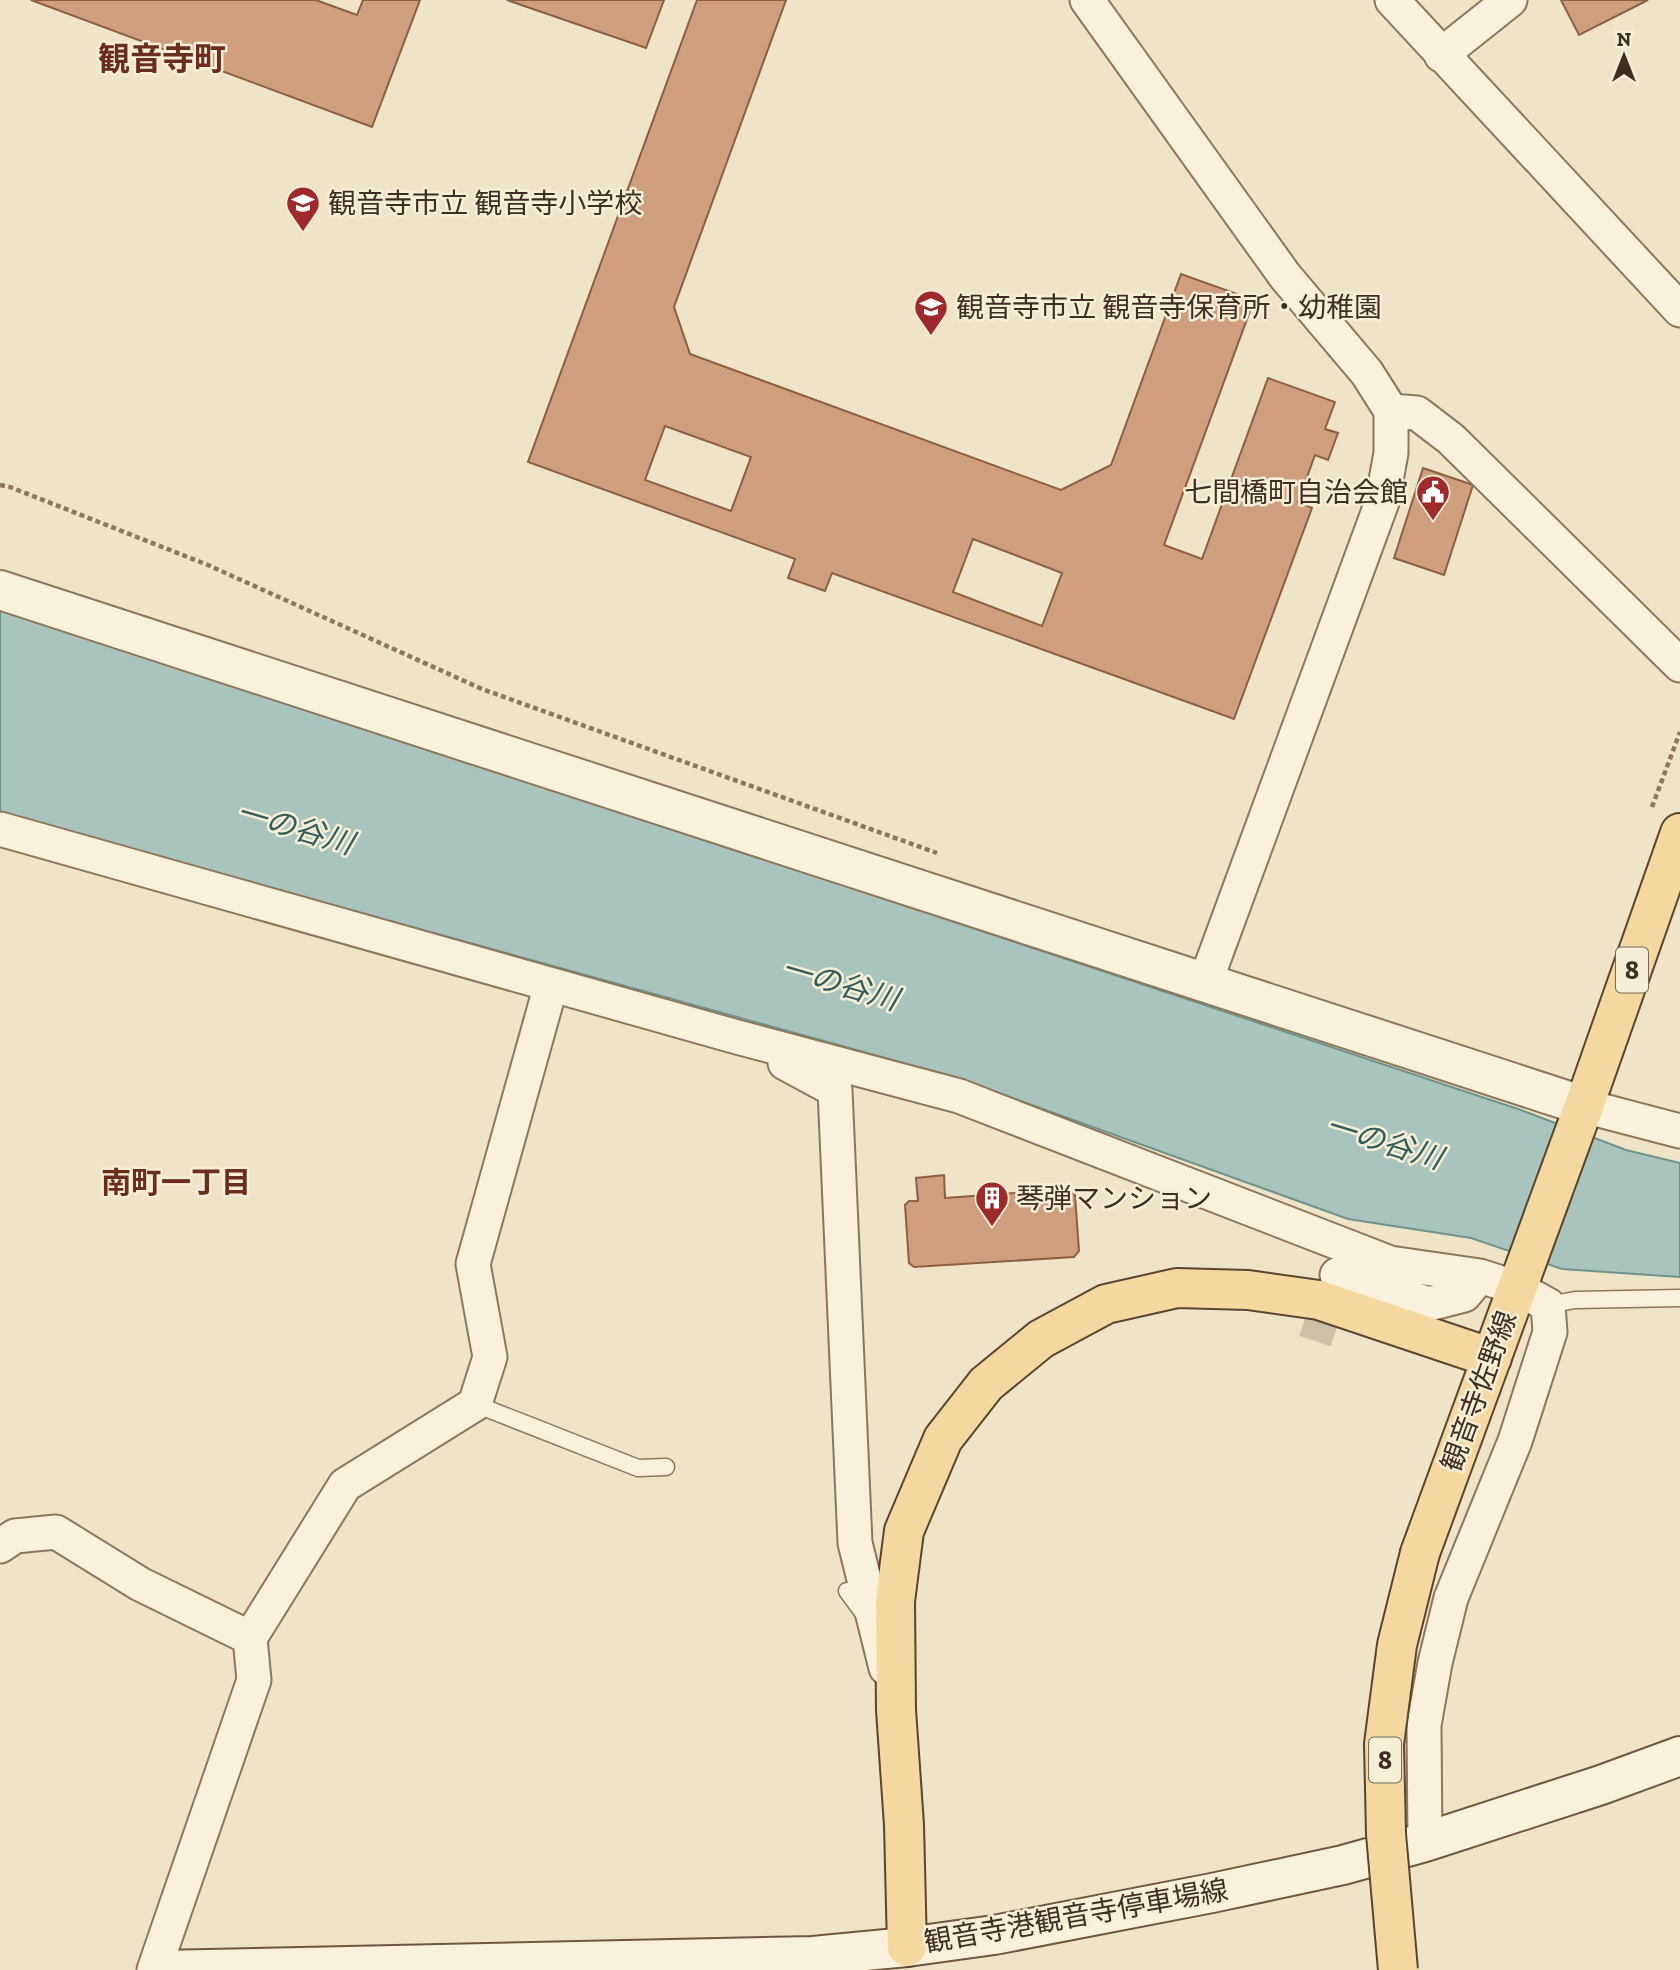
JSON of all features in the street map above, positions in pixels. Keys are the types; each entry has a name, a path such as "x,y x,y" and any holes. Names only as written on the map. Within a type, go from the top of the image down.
{"main road":[{"name":"観音寺佐野線","path":"1398,1970 1386,1833 1384,1744 1397,1645 1419,1553 1492,1358 1533,1297 1584,1106 1666,821"},
{"path":"907,1947 895,1601 904,1531 943,1438 986,1384 1041,1339 1106,1304 1177,1288 1248,1290 1319,1300 1492,1358"}],"street":[{"path":"1392,0 1680,310"},
{"path":"1441,55 1510,0"},
{"path":"1101,6 1285,276 1367,373 1391,411 1391,453 1382,502 1205,982"},
{"path":"1391,411 1417,413 1451,439 1680,666"},
{"path":"0,590 1584,1106 1680,1131"},
{"path":"0,829 737,1037 959,1096 1390,1263 1480,1276 1533,1297 1550,1332 1515,1441 1451,1598 1435,1663 1424,1724 1425,1842"},
{"path":"157,1970 254,1680 250,1638 345,1485 475,1404 490,1357 473,1264 551,985"},
{"path":"737,1037 835,1090 855,1543 897,1710"},
{"path":"1337,1275 1429,1304 1464,1295 1480,1276"},
{"path":"0,1546 15,1536 56,1532 140,1584 250,1638"},
{"name":"観音寺港観音寺停車場線","path":"157,1970 813,1956 994,1935 1343,1865 1601,1786 1680,1756"}],"lane":[{"path":"1533,1297 1574,1300 1680,1298"},
{"path":"475,1404 638,1468 666,1467"},
{"path":"847,1591 878,1633"}],"path":[{"path":"0,485 208,565 482,690 947,857"},
{"path":"1666,821 1680,732"}],"water":[{"name":"一の谷川","path":"0,605 1521,1110 1626,1150 1680,1163 1680,1277 1562,1269 1471,1238 1348,1219 954,1077 0,813"}],"building":[{"name":"観音寺市立 観音寺小学校","path":"31,0 316,0 357,15 363,0 420,0 372,127"},
{"path":"507,0 664,0 646,48"},
{"path":"697,0 786,0 674,307 690,354 1061,490 1111,465 1181,274 1254,300 1164,545 1202,559 1268,378 1335,402 1325,429 1338,433 1328,460 1315,455 1298,502 1312,508 1234,719 832,573 825,591 788,578 795,559 528,462","holes":["665,426 751,457 731,511 645,480","973,539 1062,573 1042,626 953,592"]},
{"path":"1561,0 1648,0 1579,35"},
{"name":"七間橋町自治会館","path":"1423,468 1473,485 1444,575 1394,558"},
{"name":"琴弾マンション","path":"944,1175 945,1198 1068,1189 1075,1195 1079,1251 1074,1257 914,1267 909,1263 905,1205 909,1201 918,1201 916,1178"}],"tunnel":[{"path":"1315,1341 1336,1277"}],"place":[{"name":"観音寺市立 観音寺小学校","path":"303,233"},
{"name":"観音寺市立 観音寺保育所・幼稚園","path":"931,337"},
{"name":"七間橋町自治会館","path":"1433,522"},
{"name":"琴弾マンション","path":"992,1228"}],"district":[{"name":"観音寺町","path":"162,59"},
{"name":"南町一丁目","path":"176,1183"}]}
